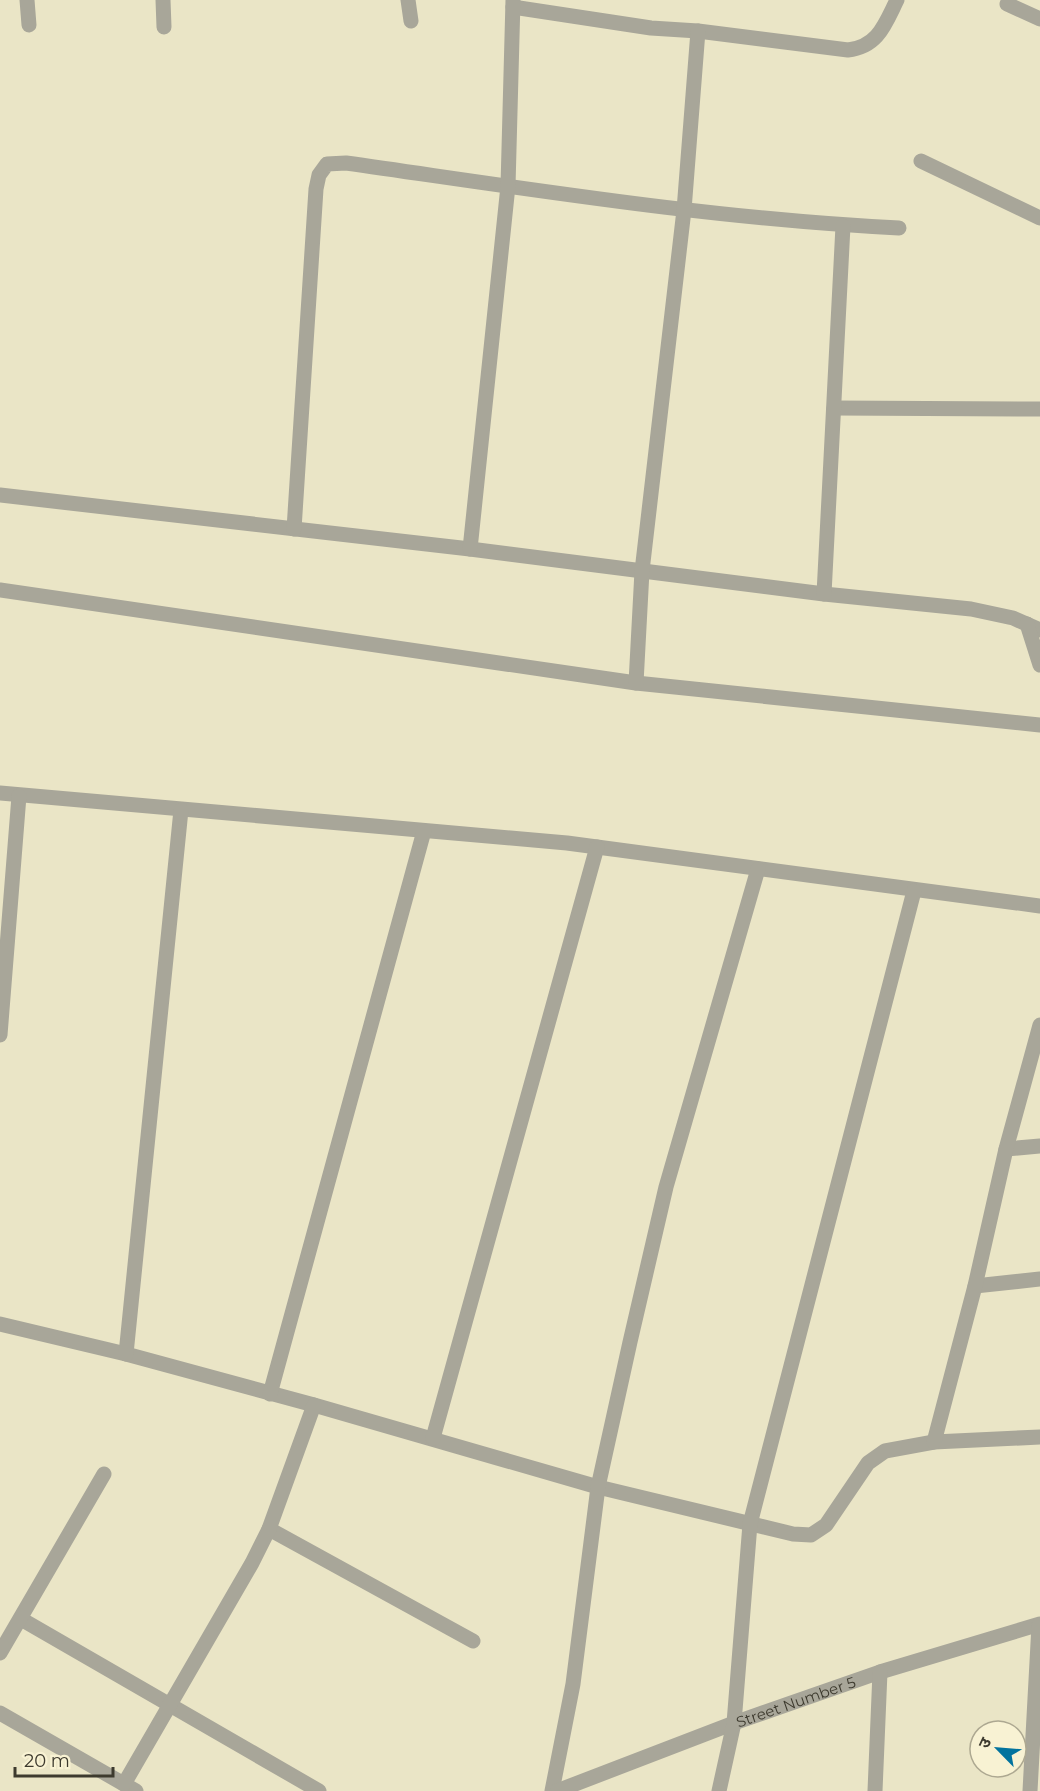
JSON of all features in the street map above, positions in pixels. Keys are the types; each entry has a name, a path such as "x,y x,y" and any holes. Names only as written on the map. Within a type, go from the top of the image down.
{"street":[{"path":"27,0 29,25"},
{"path":"163,0 164,27"},
{"path":"408,0 411,21"},
{"path":"470,549 508,186 513,3 651,28 698,31 848,50 860,49 872,42 882,30 897,0"},
{"path":"1007,4 1040,19"},
{"path":"636,683 642,571 684,210 698,31"},
{"path":"921,161 1040,218"},
{"path":"294,529 316,189 322,168 327,164 346,163 684,210 843,226 899,228"},
{"path":"824,594 843,226"},
{"path":"834,408 1040,409"},
{"path":"0,495 996,613 1034,627 1040,665"},
{"path":"0,590 636,683 1040,725"},
{"path":"0,793 567,843 1040,906"},
{"path":"0,1035 20,796"},
{"path":"126,1354 181,810"},
{"path":"270,1394 424,831"},
{"path":"432,1438 597,847"},
{"path":"552,1791 573,1684 598,1487 666,1187 758,869"},
{"path":"719,1791 734,1723 750,1524 914,891"},
{"path":"934,1442 975,1286 1006,1149 1040,1025"},
{"path":"1006,1149 1040,1146"},
{"path":"975,1286 1040,1279"},
{"path":"0,1324 126,1354 314,1405 598,1487 793,1534 810,1534 826,1525 868,1463 885,1451 934,1442 1040,1437"},
{"path":"0,1713 130,1788 170,1704 252,1563 269,1529 314,1405"},
{"path":"0,1653 104,1474"},
{"path":"269,1529 473,1641"},
{"path":"21,1619 320,1791"},
{"path":"1030,1791 1040,1625"},
{"name":"Street Number 5","path":"556,1791 734,1723 880,1672 1040,1625"},
{"path":"875,1791 880,1672"}]}
